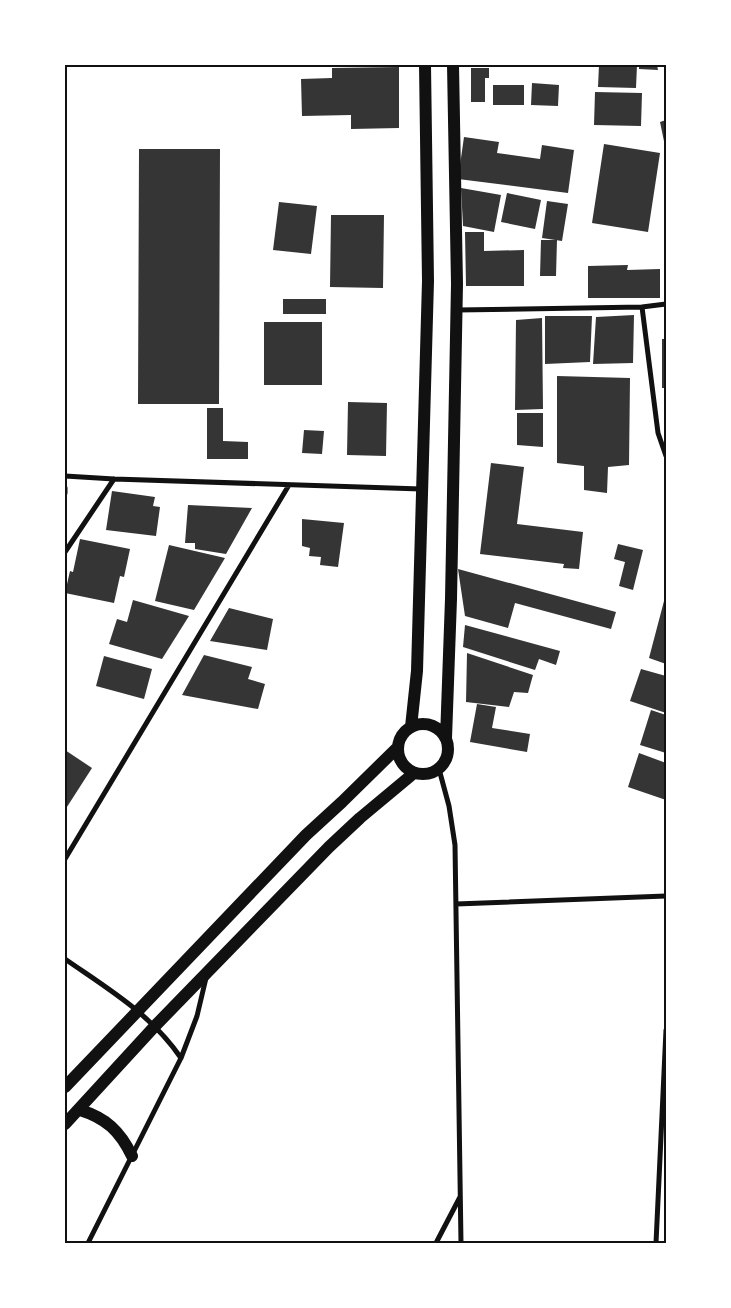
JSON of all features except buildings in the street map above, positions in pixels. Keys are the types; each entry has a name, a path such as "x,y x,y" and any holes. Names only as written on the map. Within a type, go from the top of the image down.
{"main road":[{"path":"411,727 417,671 428,281 425,65"},
{"path":"446,738 457,284 453,65"},
{"path":"419,724 435,726 442,731 446,738 449,746 448,755 445,763 439,769 431,773 414,773 401,762 398,747 400,739 411,727 419,724"},
{"path":"65,1087 306,835 398,747"},
{"path":"65,1124 80,1110 155,1026 330,846 414,773"},
{"path":"80,1110 94,1114 106,1121 126,1143 132,1156"}],"street":[{"path":"456,310 642,307 666,304"},
{"path":"642,307 658,433 666,456"},
{"path":"65,476 421,489"},
{"path":"65,552 114,479"},
{"path":"65,859 289,485"},
{"path":"65,488 65,493"},
{"path":"439,769 445,788 455,845 461,1243"},
{"path":"456,904 666,896"},
{"path":"65,959 138,1010 170,1042 181,1058"},
{"path":"88,1243 181,1058 198,1016 207,972"},
{"path":"656,1243 663,1141 666,1030"},
{"path":"436,1243 460,1197"}]}
